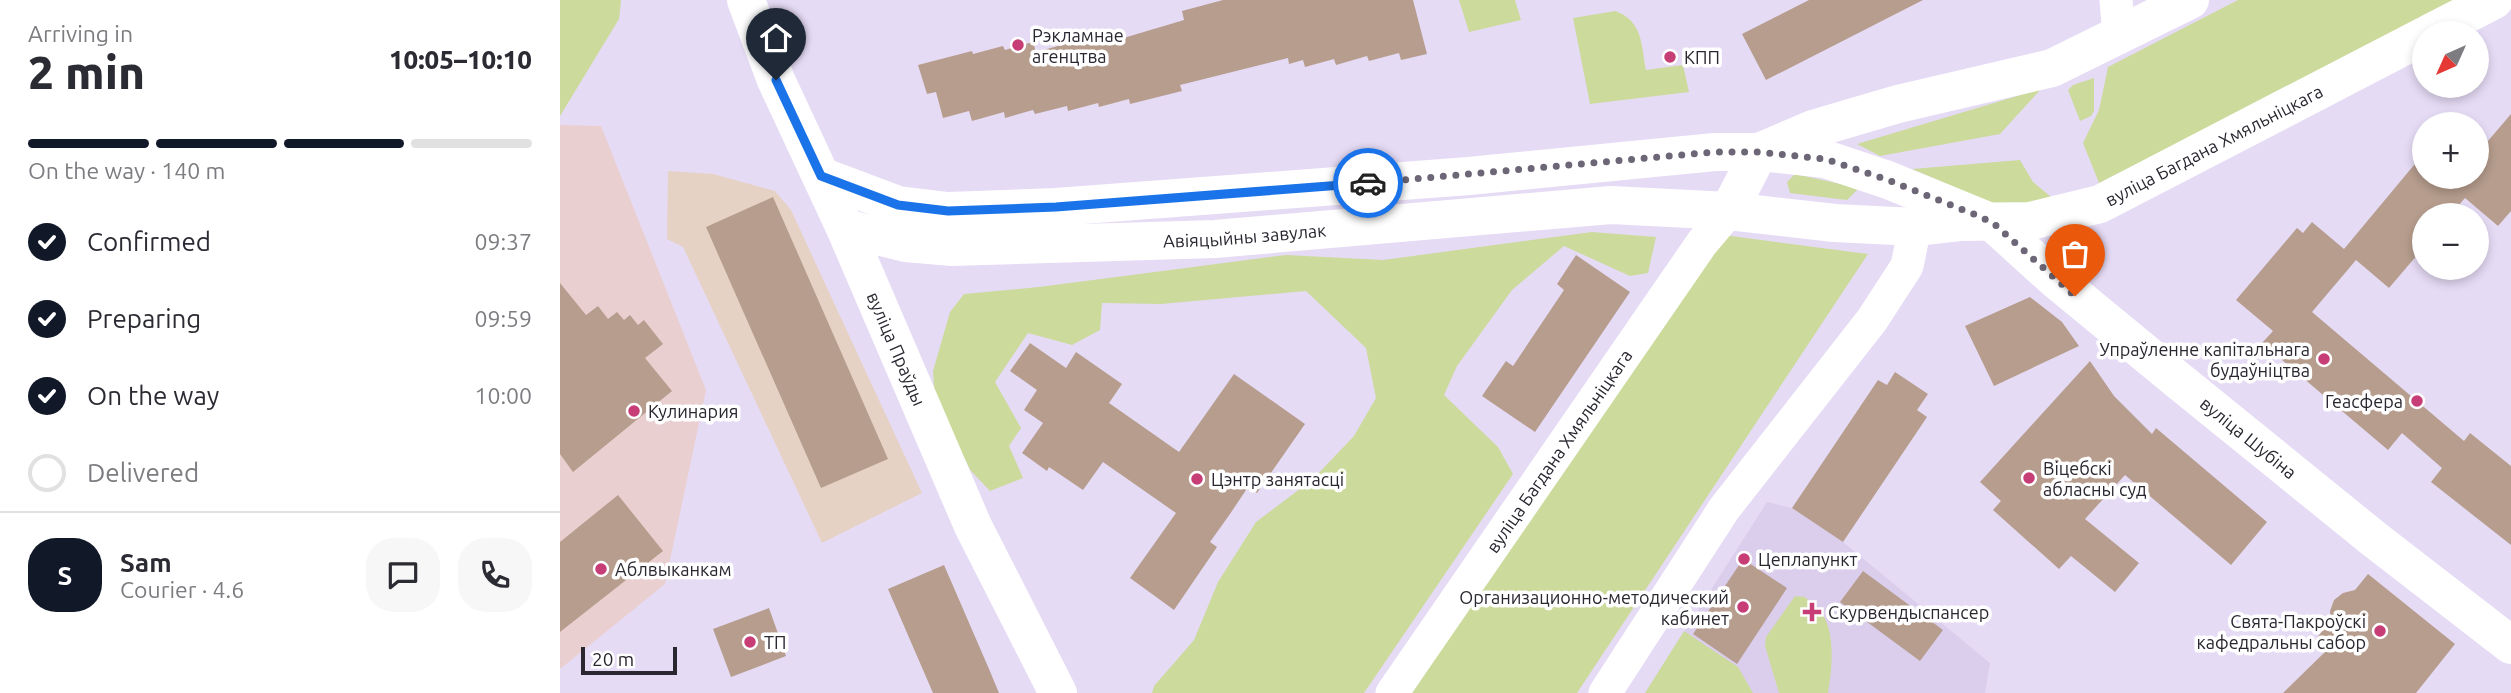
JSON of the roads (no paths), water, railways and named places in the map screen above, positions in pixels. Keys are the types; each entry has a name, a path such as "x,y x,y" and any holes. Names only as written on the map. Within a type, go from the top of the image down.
{"street":[{"name":"вуліца Праўды","path":"746,0 776,80 845,228 973,526 1058,693"},
{"path":"821,176 898,205 948,211 1098,204 1469,176 1715,152 1759,152 1813,129 1898,104 2052,68 2118,17 2190,0"},
{"path":"2453,21 2494,0"},
{"name":"вуліца Багдана Хмяльніцкага","path":"1729,211 1835,223 1915,227 1960,222 2030,221 2100,204 2412,42"},
{"name":"вуліца Багдана Хмяльніцкага","path":"1392,693 1702,243 1729,211 1759,152 1825,159 1888,180 1993,223"},
{"name":"Авіяцыйны завулак","path":"845,228 906,243 952,247 1215,239 1611,205 1729,211"},
{"name":"вуліца Шубіна","path":"1993,223 2054,278 2190,390 2374,539 2511,645"},
{"path":"1605,693 1724,509 1872,320 1907,266 1915,227"}],"place":[{"name":"Рэкламнае агенцтва","path":"1018,45"},
{"name":"КПП","path":"1670,57"},
{"name":"Упраўленне капітальнага будаўніцтва","path":"2324,359"},
{"name":"Геасфера","path":"2417,401"},
{"name":"Кулинария","path":"634,411"},
{"name":"Віцебскі абласны суд","path":"2029,478"},
{"name":"Цэнтр занятасці","path":"1197,479"},
{"name":"Цеплапункт","path":"1744,559"},
{"name":"Аблвыканкам","path":"601,569"},
{"name":"Организационно-методический кабинет","path":"1743,607"},
{"name":"Скурвендыспансер","path":"1812,612"},
{"name":"Свята-Пакроўскі кафедральны сабор","path":"2380,631"},
{"name":"ТП","path":"750,642"}]}
